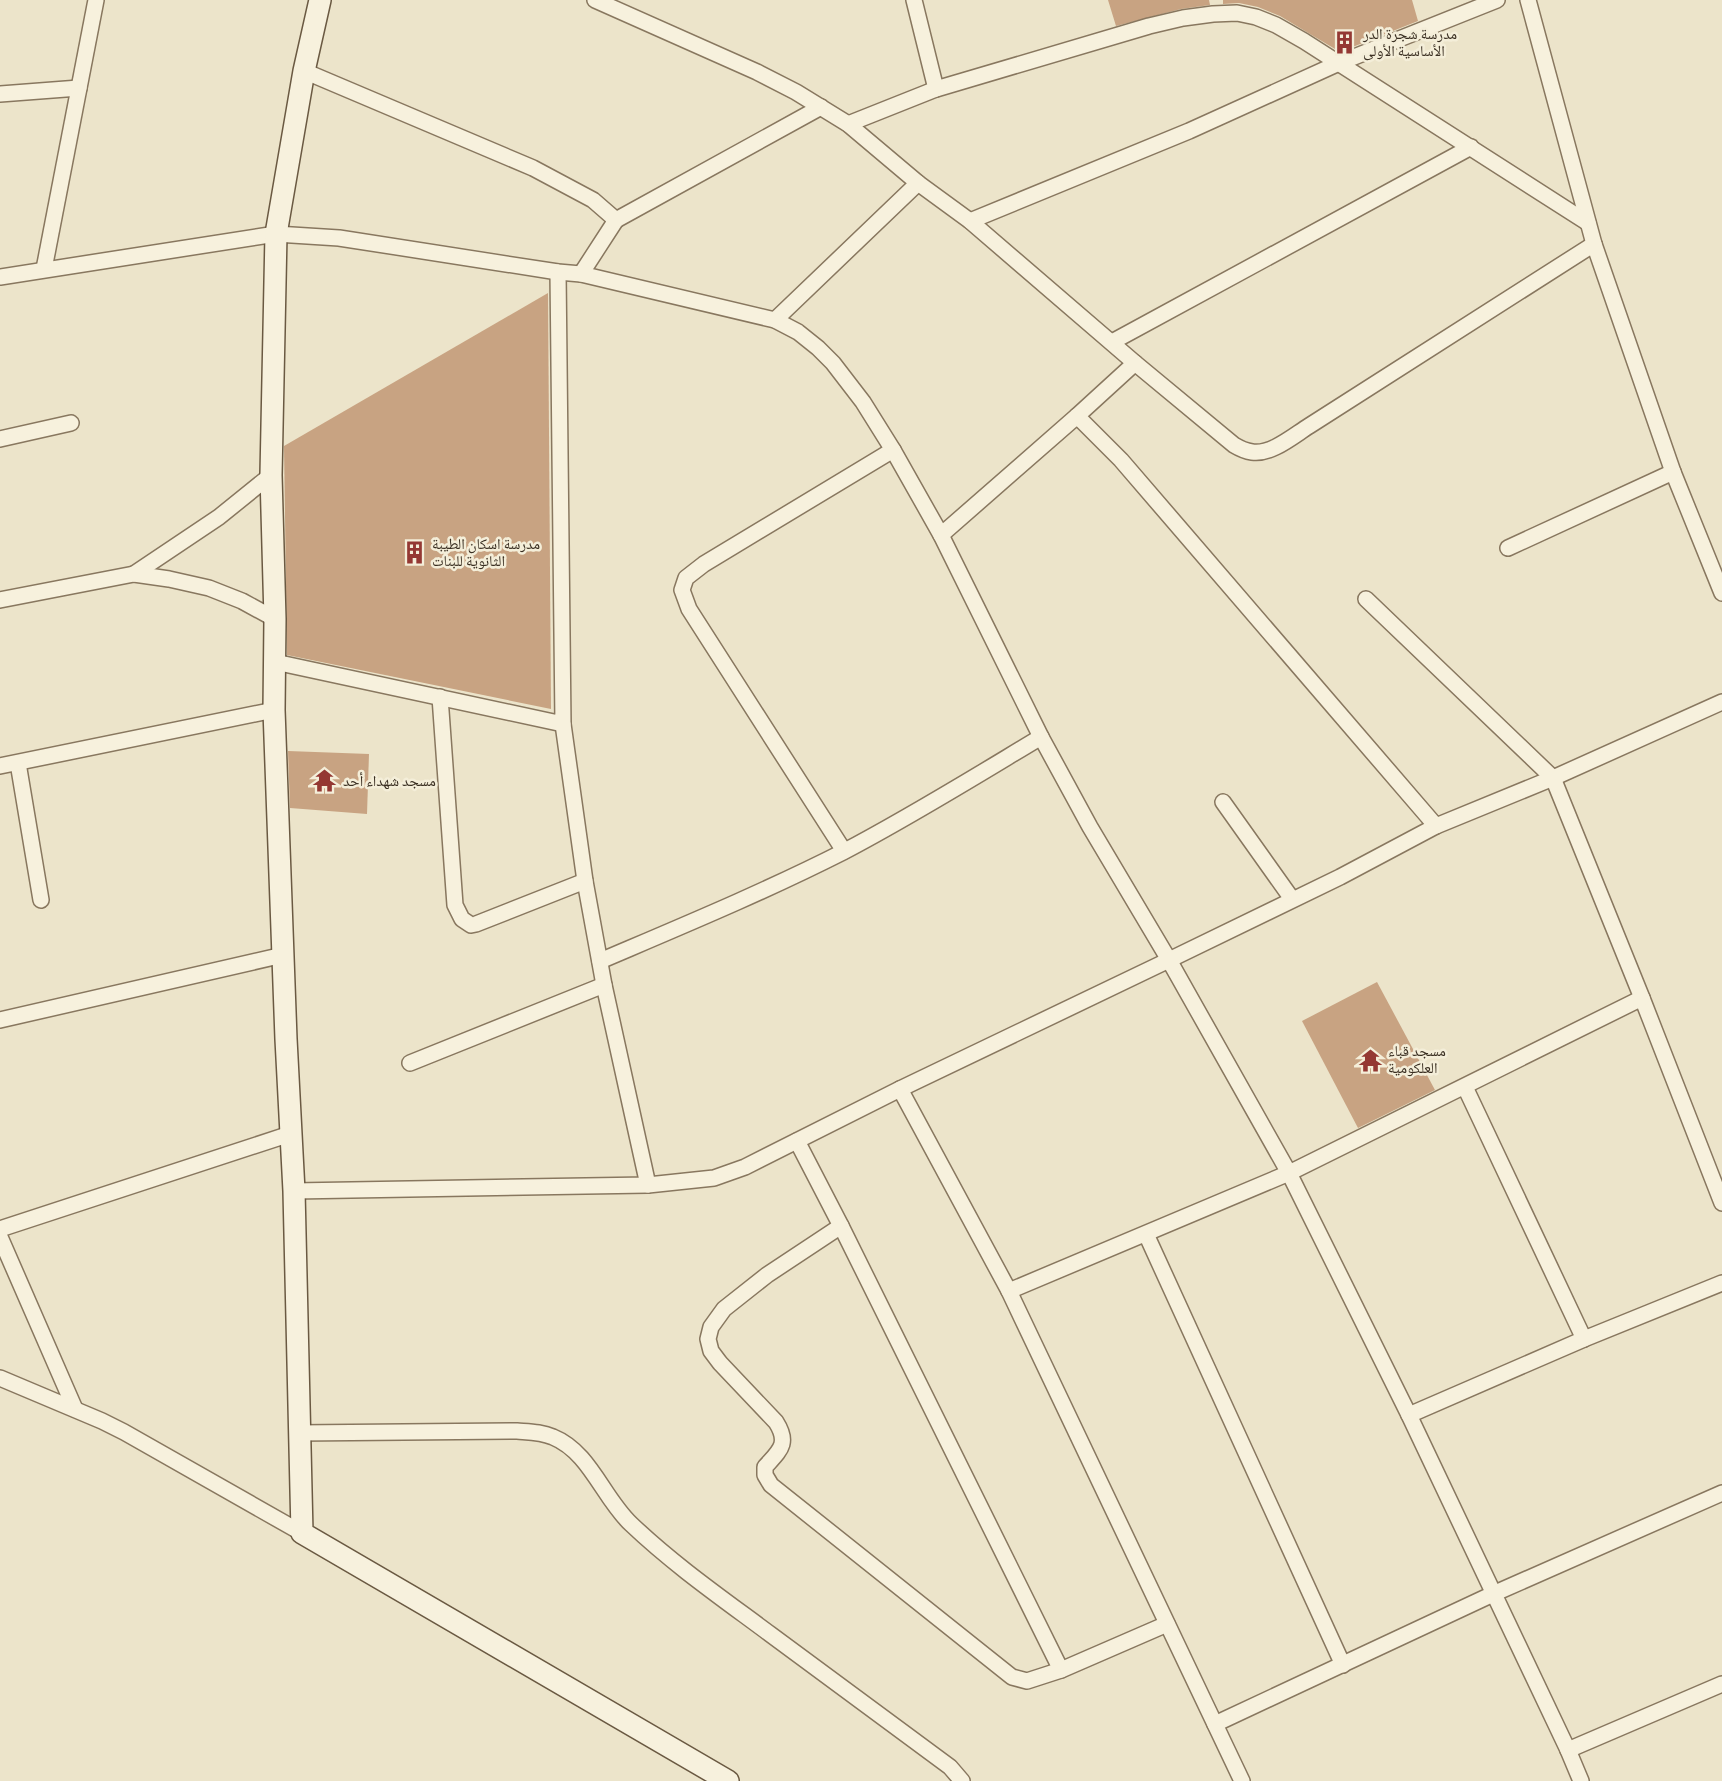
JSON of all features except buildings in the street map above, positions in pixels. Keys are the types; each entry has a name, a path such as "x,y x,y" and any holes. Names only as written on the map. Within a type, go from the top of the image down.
{"street":[{"path":"44,270 96,0"},
{"path":"302,1533 294,1191 274,710 272,475 276,234 304,71 320,0"},
{"path":"595,0 757,72 848,124 918,183 970,221 1234,445 1253,453 1266,450 1309,426 1594,244"},
{"path":"914,0 936,89"},
{"path":"970,221 1189,131 1339,63 1497,0"},
{"path":"1528,0 1594,244 1673,472 1722,593"},
{"path":"848,124 936,89 1149,26 1213,14 1237,13 1256,17 1285,30 1588,223"},
{"path":"304,71 533,168 593,200 615,220"},
{"path":"0,94 79,88"},
{"path":"581,274 615,220 821,107"},
{"path":"1112,342 1471,147"},
{"path":"775,320 918,183"},
{"path":"0,277 276,234 339,238 581,274 775,320 798,332 834,363 863,402 893,450 941,535 1041,737 1090,827 1169,960 1289,1173 1409,1415 1581,1781"},
{"path":"558,272 563,724 585,881 604,986 648,1185"},
{"path":"941,535 1135,363"},
{"path":"1077,416 1121,460 1436,826"},
{"path":"0,439 71,423"},
{"path":"844,851 689,609 682,590 686,578 704,564 893,450"},
{"path":"1508,548 1673,472"},
{"path":"134,574 219,517 272,475"},
{"path":"0,600 134,574 209,588 242,601 275,619"},
{"path":"1366,599 1553,778 1722,1203"},
{"path":"275,662 563,724"},
{"path":"440,697 454,905 462,919 471,925 476,924 585,881"},
{"path":"294,1191 648,1185 714,1178 745,1167 900,1089 1340,877 1436,826 1553,778 1722,702"},
{"path":"0,766 274,710"},
{"path":"600,961 740,900 844,851 1041,737"},
{"path":"18,763 41,900"},
{"path":"1223,802 1292,899"},
{"path":"0,1020 283,955"},
{"path":"410,1063 604,986"},
{"path":"1009,1291 1289,1173 1642,998"},
{"path":"1464,1087 1584,1339"},
{"path":"900,1089 1009,1291 1242,1781"},
{"path":"0,1229 290,1134"},
{"path":"797,1141 1061,1670"},
{"path":"841,1226 767,1275 724,1309 711,1327 708,1338 711,1351 720,1363 776,1422 782,1434 781,1448 765,1467 764,1472 774,1489 1012,1677 1027,1681 1061,1670 1167,1624"},
{"path":"1146,1234 1342,1665"},
{"path":"0,1237 75,1409"},
{"path":"1409,1415 1584,1339 1722,1283"},
{"path":"0,1378 124,1432 728,1781"},
{"path":"298,1433 517,1431 555,1437 577,1454 624,1518 647,1539 700,1582 950,1767 962,1781"},
{"path":"1215,1724 1493,1594 1722,1493"},
{"path":"1568,1750 1722,1684"}],"place":[{"name":"مدرسة شجرة الدر الأساسية الأولى","path":"1345,43"},
{"name":"مدرسة اسكان الطيبة الثانوية للبنات","path":"414,553"},
{"name":"مسجد شهداء أحد","path":"325,781"},
{"name":"مسجد قباء العلكومية","path":"1370,1060"}]}
